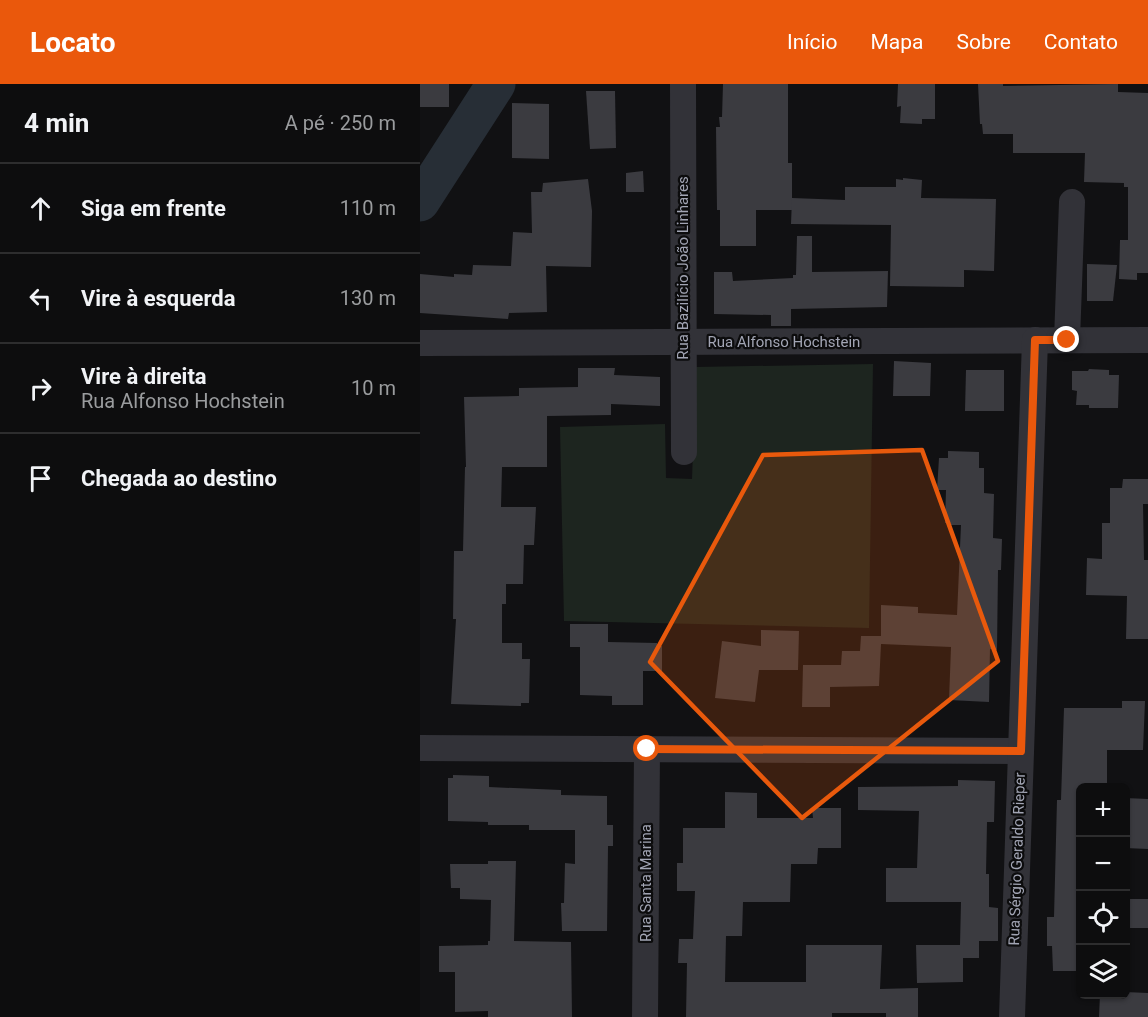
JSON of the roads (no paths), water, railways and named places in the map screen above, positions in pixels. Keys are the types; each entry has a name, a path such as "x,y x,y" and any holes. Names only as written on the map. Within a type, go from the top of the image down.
{"street":[{"name":"Rua Bazilício João Linhares","path":"683,84 684,452"},
{"path":"1067,340 1072,202"},
{"name":"Rua Sérgio Geraldo Rieper","path":"1012,1017 1035,340"},
{"name":"Rua Alfonso Hochstein","path":"420,343 1148,340"},
{"path":"420,748 1021,751"},
{"name":"Rua Santa Marina","path":"645,1017 647,749"}],"waterway":[{"path":"420,202 496,84"}]}
